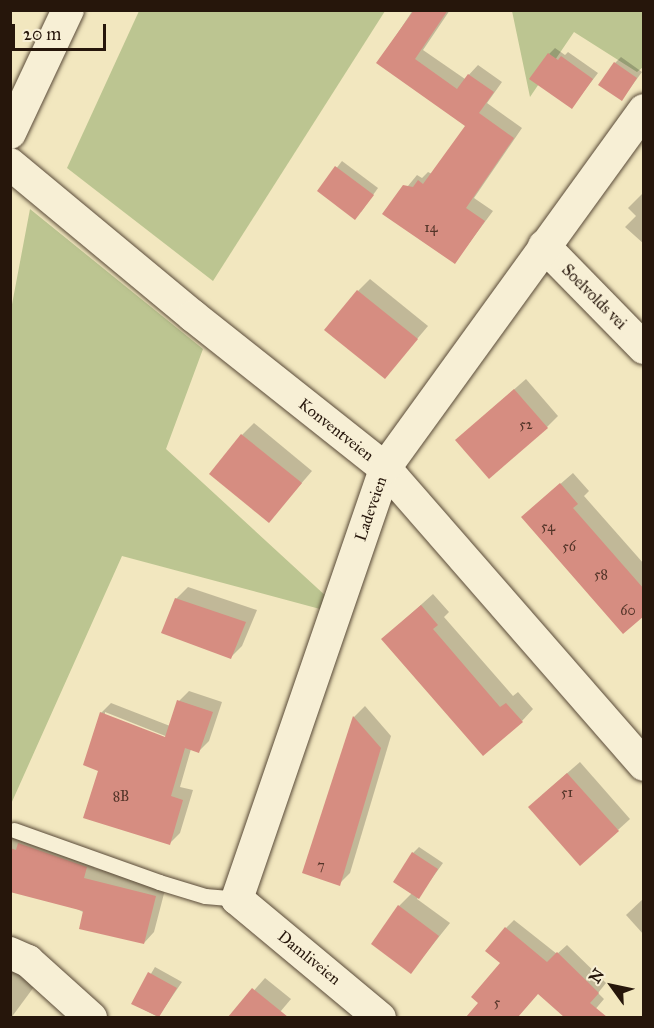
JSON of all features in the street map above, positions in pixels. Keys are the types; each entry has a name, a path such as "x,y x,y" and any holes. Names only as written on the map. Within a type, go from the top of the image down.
{"street":[{"path":"10,133 68,10"},
{"name":"Ladeveien","path":"237,899 385,468 644,110"},
{"name":"Konventveien","path":"10,164 193,316 385,468 644,765"},
{"name":"Soelvolds vei","path":"544,246 644,348"},
{"name":"Damliveien","path":"237,899 380,1017"},
{"path":"10,953 28,961 92,1017"}],"lane":[{"path":"14,830 159,882 205,896 237,899"}],"green space":[{"path":"139,11 385,11 213,281 67,168"},
{"path":"512,11 643,11 643,67 637,72 574,32 530,97"},
{"path":"30,209 203,349 166,449 328,598 320,609 122,556 11,804 10,315"}],"building":[{"path":"414,10 448,10 415,59 457,89 468,74 494,92 479,113 514,138 466,208 485,221 455,264 382,214 403,185 413,187 418,180 423,184 465,126 376,63"},
{"path":"548,53 558,60 561,56 593,79 572,109 529,79"},
{"path":"614,62 637,78 622,101 598,85"},
{"path":"335,166 374,195 355,220 317,191"},
{"path":"357,290 418,339 385,379 324,330"},
{"path":"514,389 548,428 489,479 455,440"},
{"path":"241,434 302,483 269,523 209,474"},
{"path":"560,483 578,504 573,508 644,589 644,616 623,634 521,517"},
{"path":"175,598 246,622 231,659 161,633"},
{"path":"421,605 438,625 433,629 500,707 506,703 523,722 483,756 381,639"},
{"path":"177,700 213,712 199,753 185,748 171,796 183,800 170,845 83,818 98,771 83,765 100,712 165,737"},
{"path":"353,716 381,748 340,886 302,873"},
{"path":"567,773 619,831 580,866 528,807"},
{"path":"18,843 87,867 84,878 156,896 144,944 79,929 83,911 10,892 10,848 16,850"},
{"path":"412,852 438,869 419,899 393,882"},
{"path":"398,905 439,936 411,974 371,944"},
{"path":"505,927 547,962 557,952 599,993 590,1003 607,1017 564,1017 538,994 518,1017 466,1017 478,1003 471,997 500,963 485,951"},
{"path":"148,972 177,988 159,1017 131,1004"},
{"path":"252,988 288,1017 228,1017"}]}
